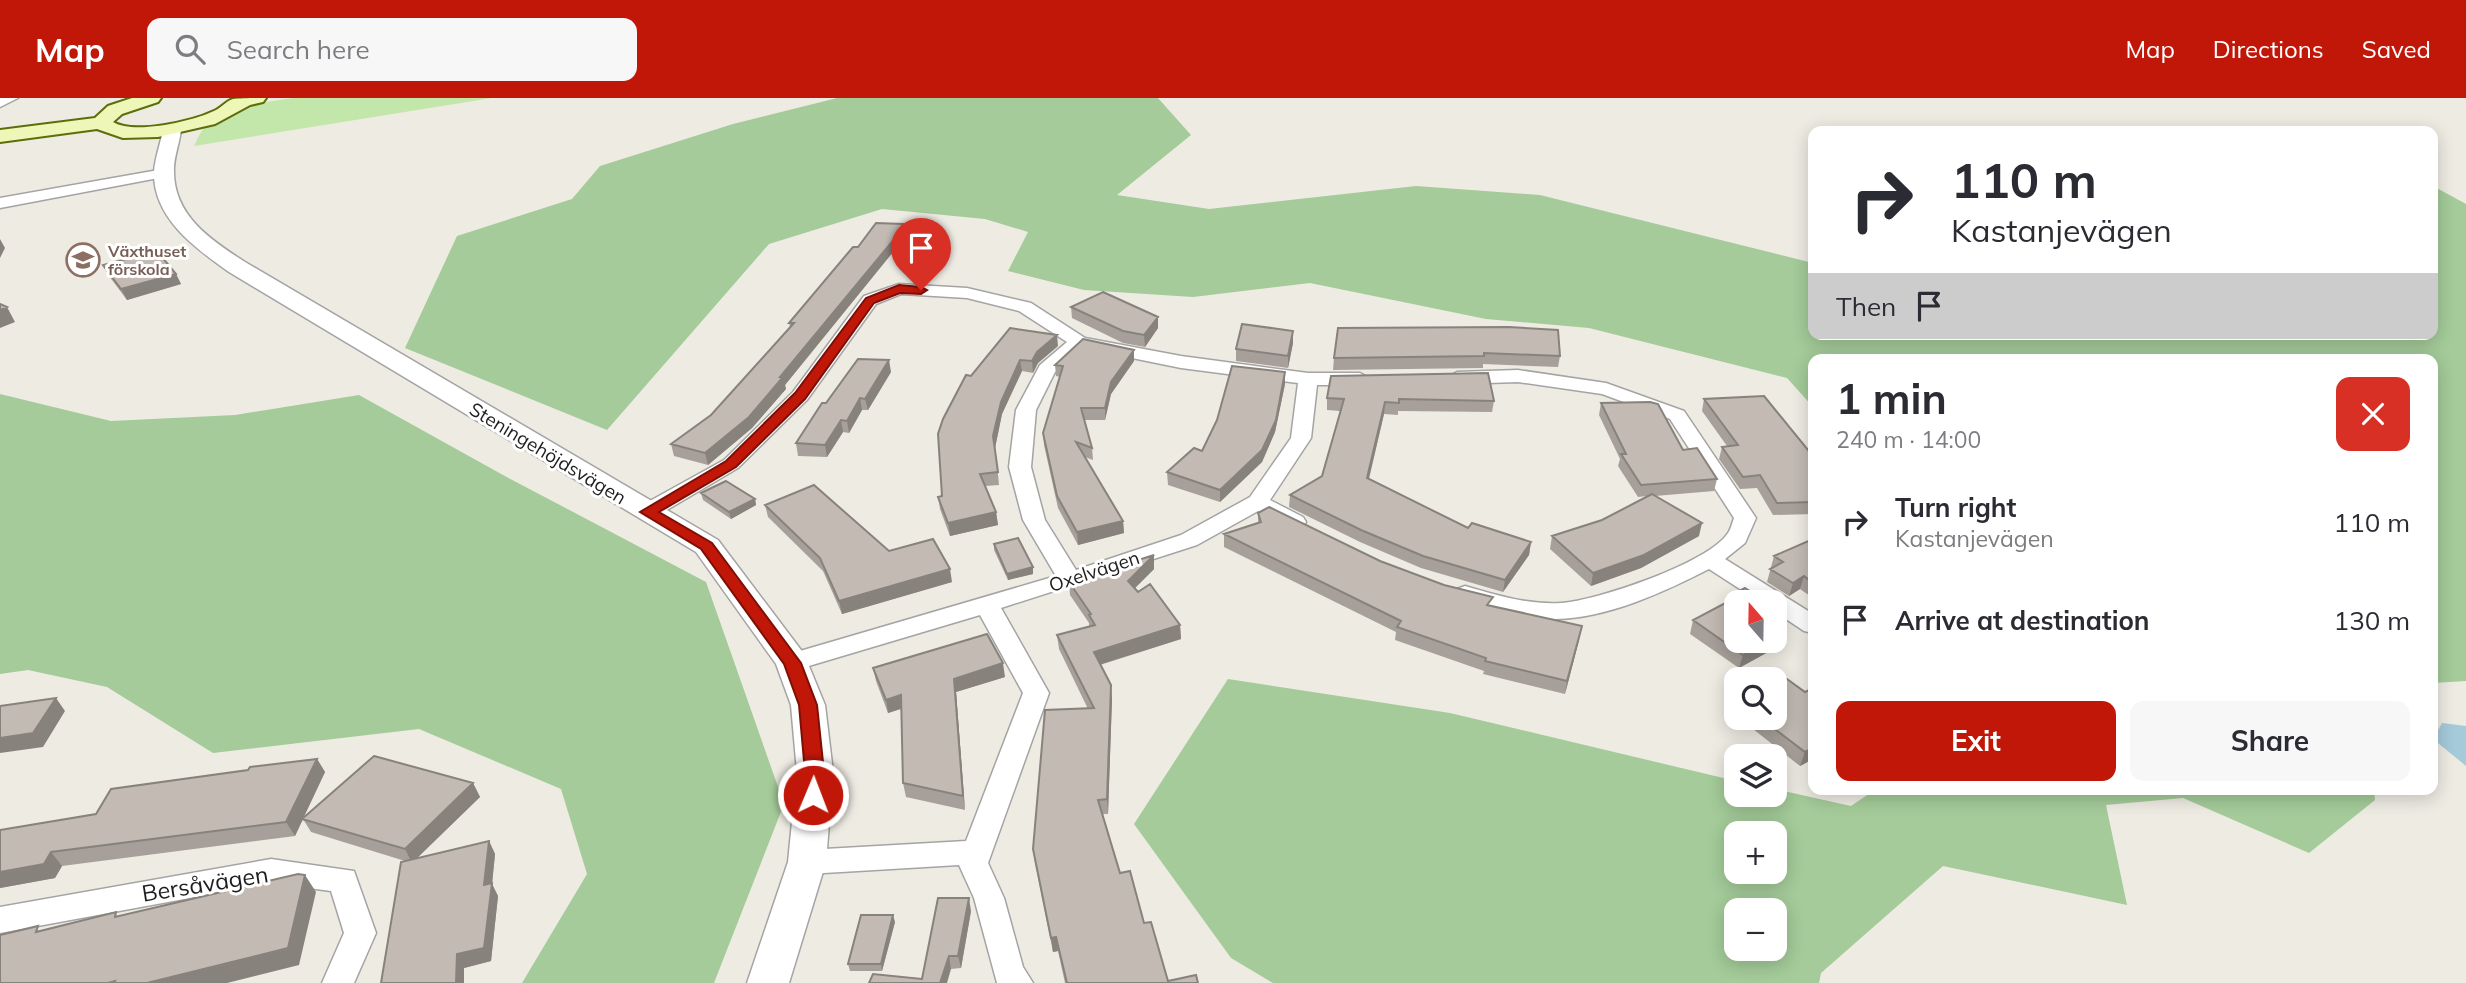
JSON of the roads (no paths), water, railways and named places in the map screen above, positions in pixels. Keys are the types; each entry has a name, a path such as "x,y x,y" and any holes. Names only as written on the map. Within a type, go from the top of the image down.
{"main road":[{"path":"0,136 101,122 116,110 151,98"},
{"path":"101,122 107,128 124,132 172,129 217,117 243,99"}],"street":[{"path":"0,103 11,98"},
{"name":"Steningehöjdsvägen","path":"172,129 164,173 167,195 181,222 204,245 707,546 793,663 808,705 815,772 807,862 768,983"},
{"path":"0,203 164,173"},
{"path":"647,512 731,464 800,396 870,300 899,289 967,293 1025,307 1079,342 1181,362 1308,379 1380,379"},
{"path":"1070,579 1034,520 1020,467 1026,410 1047,369 1079,342"},
{"path":"1434,378 1518,376 1594,387 1678,415 1745,518 1737,538 1711,560 1629,595 1560,612 1492,603 1444,588"},
{"name":"Oxelvägen","path":"793,663 1189,540 1258,502 1301,438 1308,379"},
{"path":"1258,502 1315,532"},
{"path":"1711,560 1808,622"},
{"path":"973,863 1036,693 987,604"},
{"path":"807,862 968,853 989,898 1009,974 1017,983"},
{"name":"Bersåvägen","path":"0,920 271,870 343,880 360,933 338,983"}],"water":[{"path":"2442,723 2466,726 2466,766 2438,743 2438,730"}],"place":[{"name":"Växthuset förskola","path":"83,260"}]}
